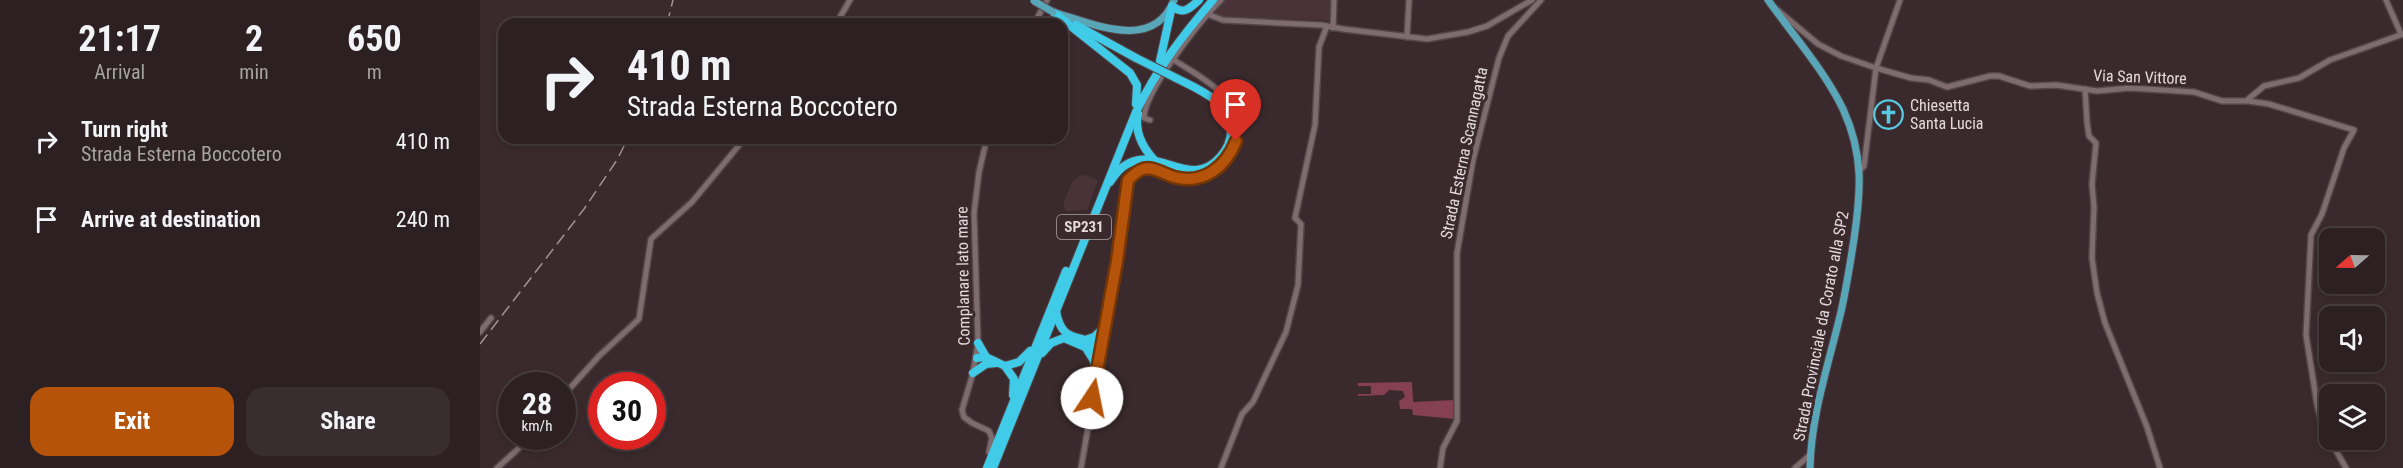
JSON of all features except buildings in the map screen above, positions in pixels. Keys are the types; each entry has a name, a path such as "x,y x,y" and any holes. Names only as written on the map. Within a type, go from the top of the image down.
{"highway":[{"path":"1173,3 1180,11 1185,11 1199,0"},
{"name":"SP231","path":"993,468 1053,309 1130,118 1147,81 1160,61 1207,0"},
{"name":"SP231","path":"985,468 1136,112 1153,79 1178,41 1213,0"},
{"path":"1160,61 1173,3"},
{"path":"1053,12 1064,18"},
{"path":"1053,12 1060,18"},
{"path":"1068,20 1209,96 1224,107 1230,118 1230,141 1219,159 1199,169 1176,168 1155,160 1133,161 1117,172 1086,233"},
{"path":"1068,24 1130,74 1138,92 1130,118"},
{"path":"1153,79 1153,85 1138,112 1137,126 1144,147 1155,160"},
{"path":"1053,309 1063,332 1096,350 1102,348"},
{"path":"977,358 1005,366 1019,362 1027,356 1053,309"},
{"path":"1084,344 1106,326"},
{"path":"1031,372 1046,347 1057,339 1070,339 1084,344 1094,361 1097,375"},
{"path":"978,343 986,361"},
{"path":"973,373 986,361"},
{"path":"1005,366 1014,379 1015,391 1005,414 1006,420"}],"main road":[{"path":"1033,0 1053,12 1112,29 1129,31 1150,27 1160,22 1173,3"},
{"name":"Strada Provinciale da Corato alla SP2","path":"1768,0 1827,82 1842,108 1852,133 1860,170 1859,201 1852,252 1841,314 1812,432 1810,468"}],"street":[{"path":"840,18 850,0"},
{"path":"1038,18 1047,0"},
{"path":"1150,120 1144,118 1144,112 1174,60 1186,40 1221,0"},
{"path":"1221,468 1242,414 1253,402 1271,365 1292,310 1298,285 1301,224 1295,218 1315,125 1319,47 1330,27 1334,0"},
{"path":"1407,37 1409,0"},
{"path":"1208,15 1223,20 1330,27 1427,39 1468,32 1506,16 1532,0"},
{"name":"Strada Esterna Scannagatta","path":"1440,468 1443,448 1457,421 1457,253 1473,160 1499,58 1508,36 1541,0"},
{"path":"1860,170 1864,166 1876,68 1900,0"},
{"path":"2246,101 2264,86 2300,78 2330,60 2402,34 2386,0"},
{"name":"Via San Vittore","path":"1774,8 1777,8 1818,44 1841,56 1947,87 1990,76 2000,76 2030,86 2055,85 2097,91 2130,88 2194,92 2222,102 2255,101 2354,130 2344,148 2322,214 2311,235 2306,334 2323,428 2346,468"},
{"path":"1081,468 1106,326 1128,180 1142,169 1150,168 1176,178 1201,177 1223,164 1236,141 1238,129 1235,114 1229,102 1210,83 1174,60"},
{"path":"2085,89 2089,136 2096,143 2092,184 2094,217 2092,258 2097,293 2105,323 2146,426 2160,468"},
{"path":"576,381 599,356 639,319 651,239 692,202 740,144"},
{"name":"Complanare lato mare","path":"985,468 992,438 989,431 964,417 962,410 977,358 974,213 979,172 986,144"},
{"path":"480,332 491,318"},
{"path":"497,468 514,450"},
{"path":"1795,468 1810,455"}],"shaded area":[{"path":"1224,0 1331,0 1332,17 1329,20 1219,17 1216,15 1216,8"},
{"path":"1085,175 1098,180 1087,210 1066,211 1063,204 1072,182 1079,176"},
{"path":"1412,382 1413,402 1455,400 1453,410 1455,419 1413,415 1412,409 1400,409 1399,401 1405,397 1403,391 1389,390 1384,395 1358,396 1358,394 1371,394 1371,386 1358,386 1358,383"}],"railway":[{"path":"668,18 673,0"},
{"path":"480,344 584,209 625,144"}],"place":[{"name":"Chiesetta Santa Lucia","path":"1889,114"}],"route":[{"path":"1092,398 1117,261 1128,180 1142,169 1150,168 1176,178 1201,177 1223,164 1236,141"}]}
